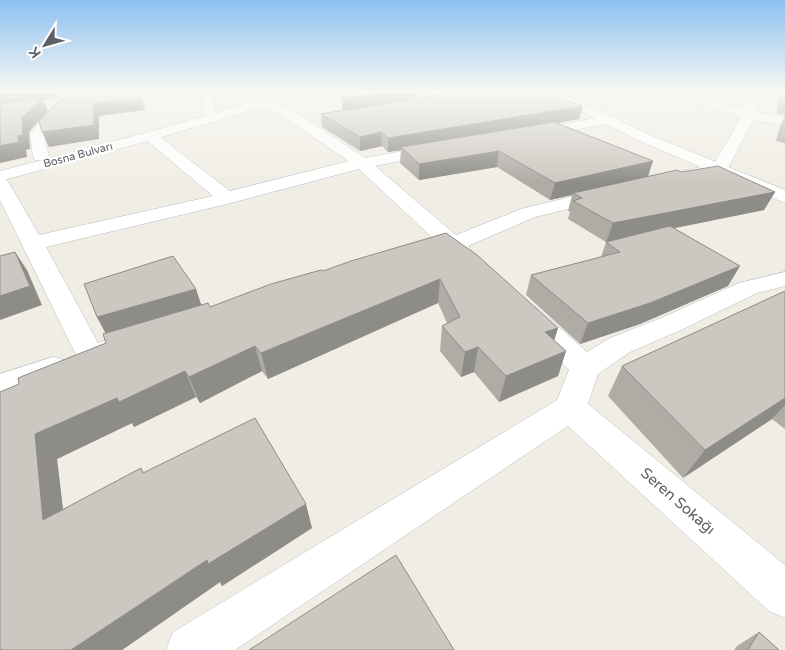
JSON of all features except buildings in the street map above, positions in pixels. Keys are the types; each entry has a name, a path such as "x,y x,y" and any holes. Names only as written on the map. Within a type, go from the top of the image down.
{"street":[{"path":"41,157 36,133 45,122"},
{"name":"Bosna Bulvarı","path":"0,167 170,122"},
{"name":"Bosna Bulvarı","path":"0,176 150,136 193,122"},
{"path":"314,122 481,270"},
{"path":"515,136 594,122"},
{"path":"613,122 645,138 785,197"},
{"path":"665,180 720,168 745,122"},
{"path":"150,136 227,198"},
{"path":"33,243 227,198 362,163 449,148"},
{"path":"0,183 33,243 90,356"},
{"path":"405,259 453,244 528,213 628,189"},
{"path":"191,650 570,408 585,368 620,345 672,324 748,288 785,279"},
{"path":"508,296 585,368"},
{"path":"0,386 138,341"},
{"name":"Seren Sokağı","path":"570,408 785,595"}]}
